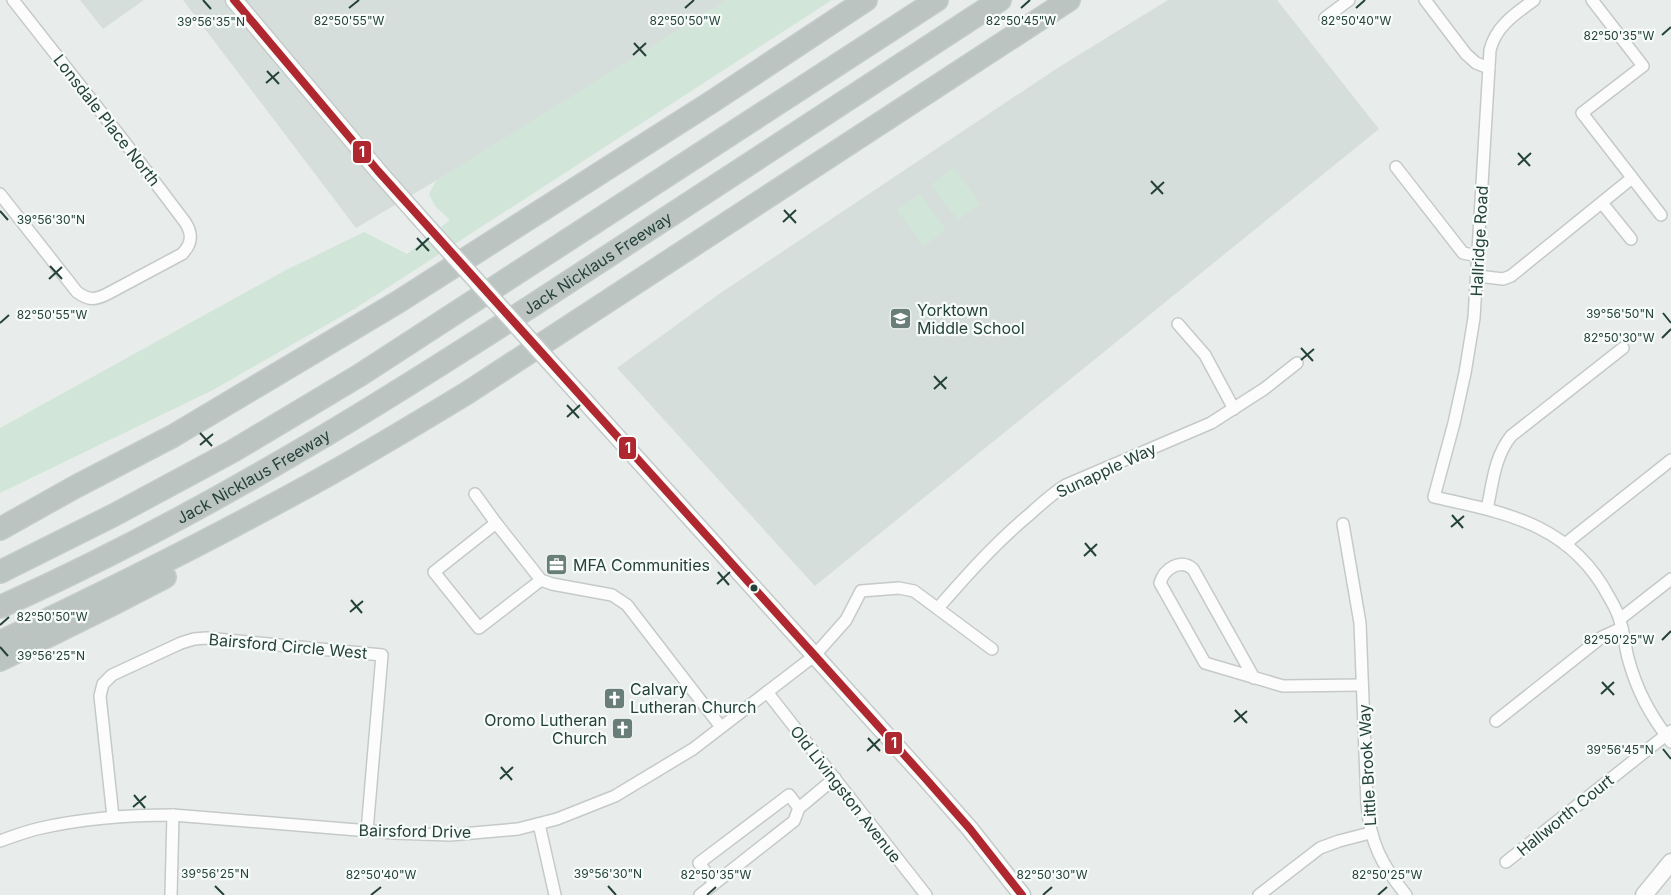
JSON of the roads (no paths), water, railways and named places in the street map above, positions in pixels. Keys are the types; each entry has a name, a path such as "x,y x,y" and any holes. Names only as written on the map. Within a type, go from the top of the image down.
{"highway":[{"path":"0,529 173,436 390,307 866,0"},
{"name":"Jack Nicklaus Freeway","path":"0,572 105,520 233,451 360,375 937,0"},
{"name":"Jack Nicklaus Freeway","path":"0,607 92,563 246,483 356,418 508,322 1000,0"},
{"path":"0,642 158,564 297,492 369,452 467,393 1069,0"},
{"path":"0,516 75,487"},
{"path":"0,660 115,603 260,526 297,492"}],"main road":[{"path":"234,0 378,171 970,829 1022,895"},
{"path":"1644,895 1671,862"}],"street":[{"name":"Lonsdale Place North","path":"0,194 76,292 86,298 97,299 109,293 182,254 190,244 191,233 185,222 13,0"},
{"path":"1325,18 1349,0"},
{"path":"1425,0 1466,54 1476,63 1489,68"},
{"name":"Hallridge Road","path":"1488,509 1434,497 1454,423 1474,318 1492,41 1498,29 1534,0"},
{"path":"1592,0 1643,66 1582,113 1661,215"},
{"path":"1396,167 1462,253 1478,256"},
{"path":"1478,276 1503,279 1511,276 1632,178"},
{"path":"1602,203 1632,239"},
{"path":"1178,324 1205,355 1234,409"},
{"path":"1623,348 1511,436 1502,448 1497,462 1488,509 1509,515 1554,535 1585,562 1601,583 1621,623 1635,679 1644,703 1655,721 1669,736"},
{"name":"Sunapple Way","path":"938,608 997,542 1053,493 1066,485 1212,423 1264,389 1297,363"},
{"path":"1565,544 1671,460"},
{"path":"475,494 541,580 552,584 604,593 620,599 634,613 721,727"},
{"path":"496,522 434,572 479,628 541,580"},
{"name":"Little Brook Way","path":"1344,524 1360,623 1367,804 1370,833 1385,866 1406,895"},
{"name":"Little Brook Way","path":"1254,678 1193,569 1188,565 1182,564 1166,571 1160,583 1205,662 1254,678 1283,686 1362,685"},
{"path":"1496,721 1621,623 1671,579"},
{"name":"Bairsford Drive","path":"0,841 40,828 97,818 173,815 368,831 450,835 518,829 539,824 557,819 615,796 678,759 814,656 846,620 861,592 899,588 914,591 938,608"},
{"path":"938,608 992,649"},
{"name":"Bairsford Circle West","path":"113,817 100,696 103,684 112,675 181,643 206,638 382,655 368,831"},
{"name":"Old Livingston Avenue","path":"767,692 926,895"},
{"name":"Hallworth Court","path":"1506,862 1669,736"},
{"path":"700,895 794,821 799,808 835,778"},
{"path":"714,883 699,863 789,795 799,808"},
{"path":"171,895 173,815"},
{"path":"539,824 555,895"},
{"path":"1259,895 1320,848 1370,833"}],"place":[{"name":"Yorktown Middle School","path":"901,319"},
{"name":"MFA Communities","path":"557,565"},
{"name":"Calvary Lutheran Church","path":"614,698"},
{"name":"Oromo Lutheran Church","path":"623,729"}]}
